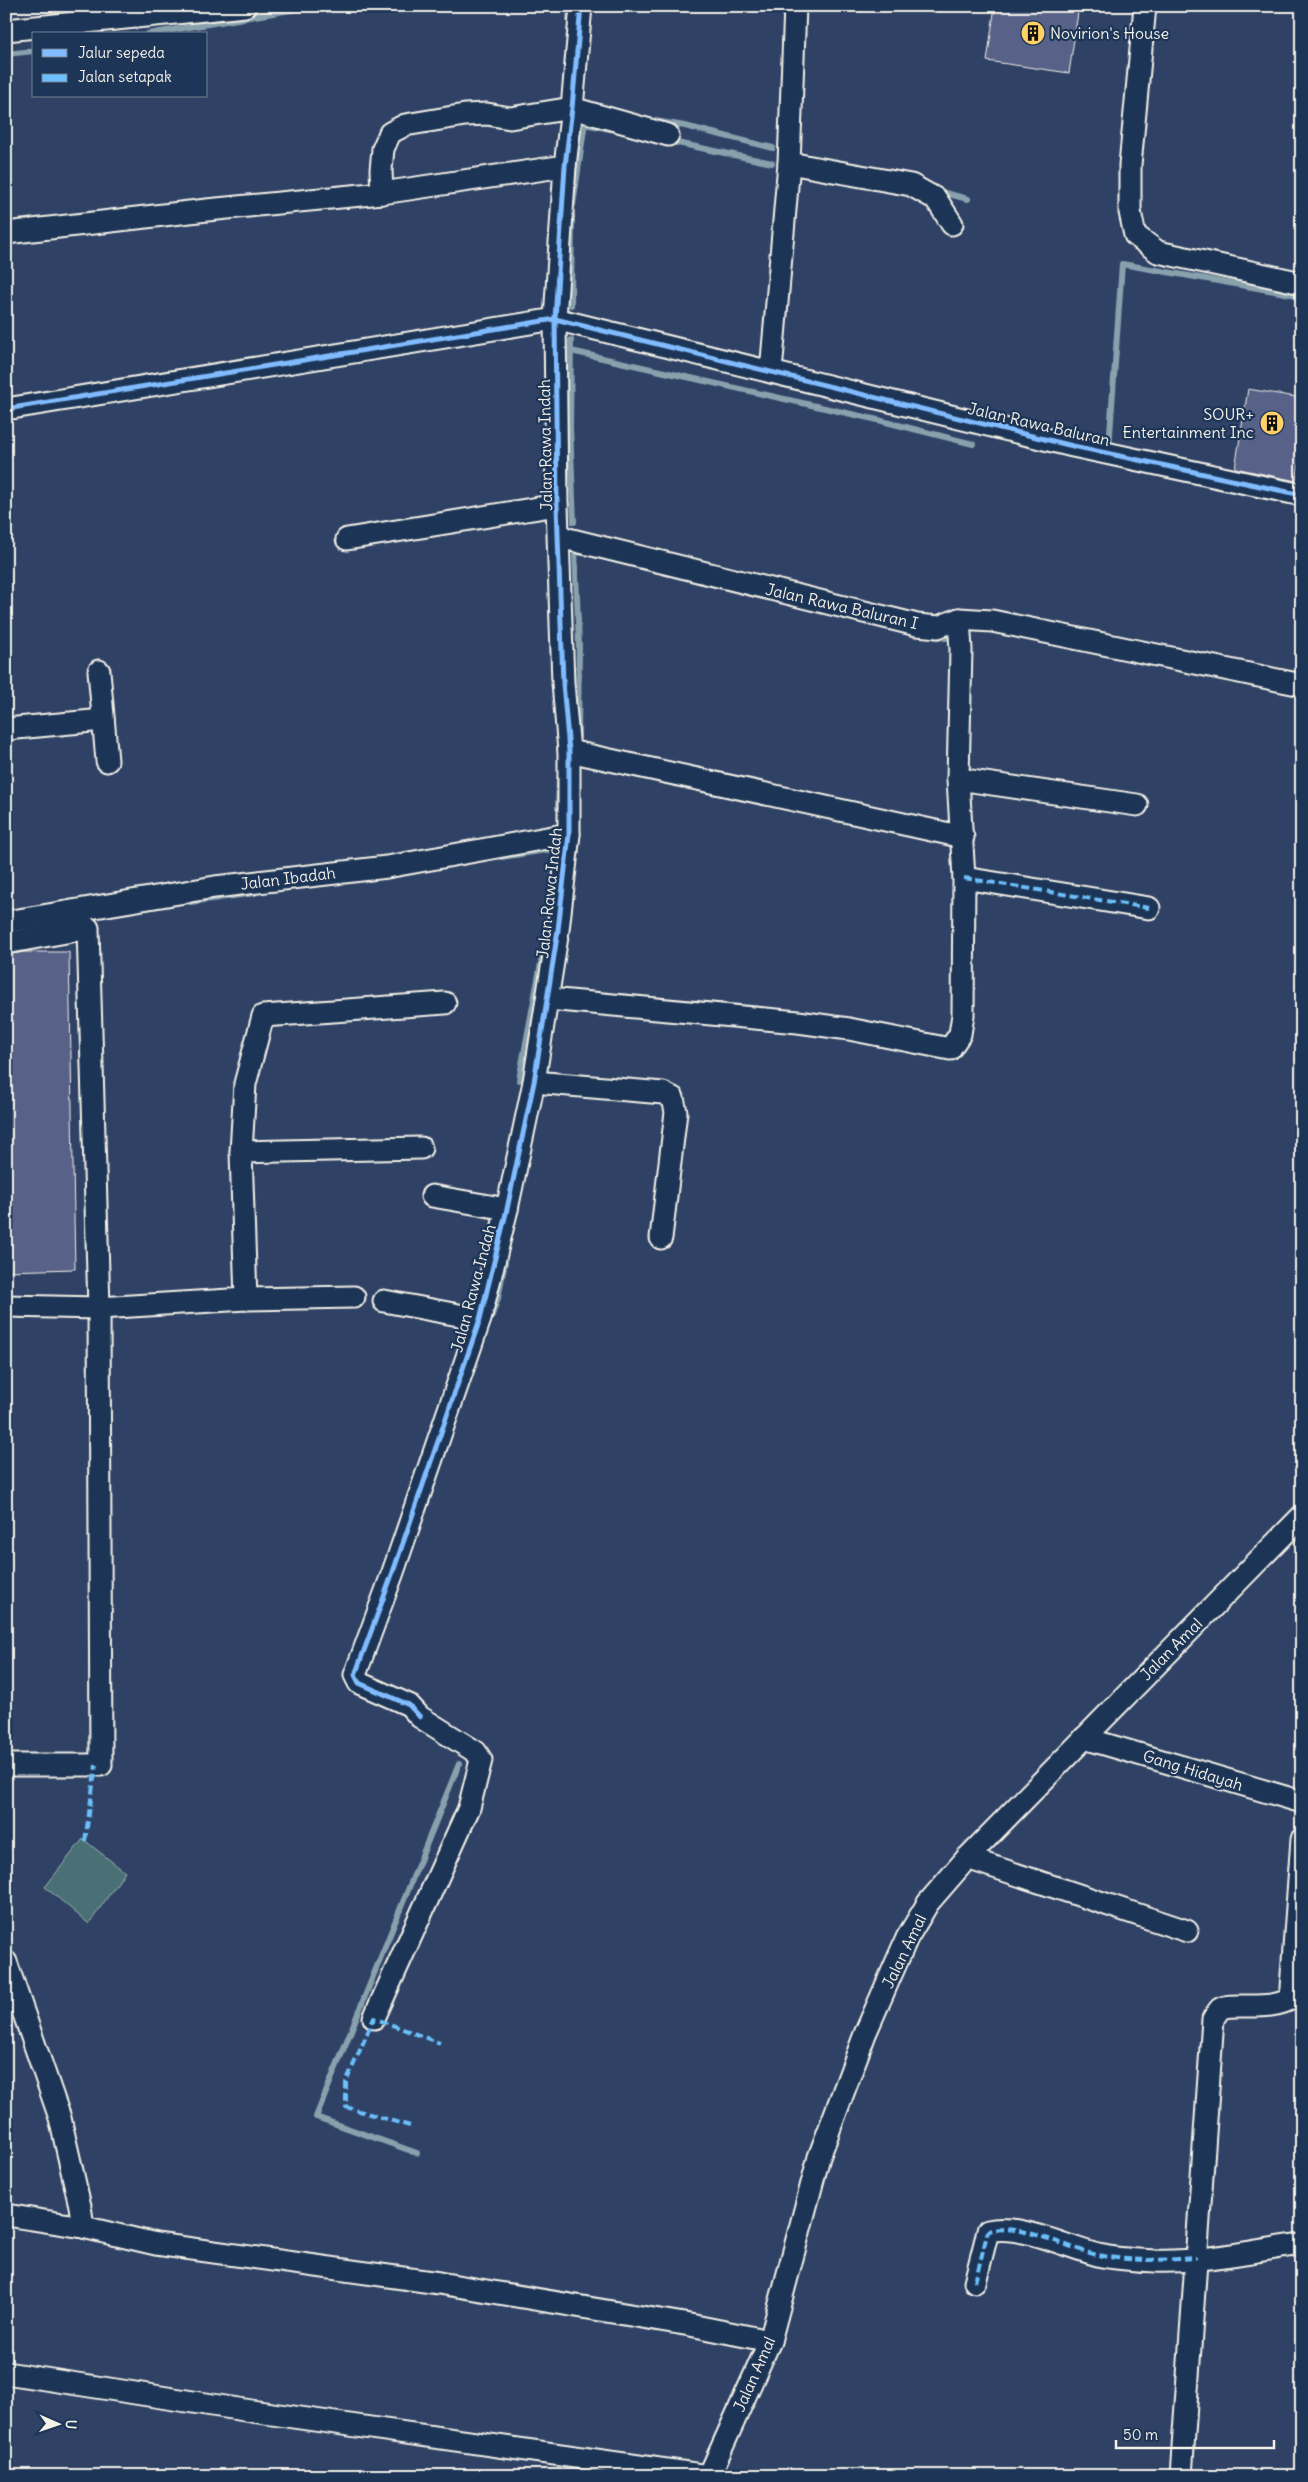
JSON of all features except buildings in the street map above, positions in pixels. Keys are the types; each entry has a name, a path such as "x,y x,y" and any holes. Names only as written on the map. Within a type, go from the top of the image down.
{"street":[{"path":"6,30 245,6"},
{"name":"Jalan Rawa Indah","path":"374,2018 468,1808 481,1760 476,1752 420,1717 409,1705 359,1682 355,1675 394,1572 480,1320 507,1209 534,1082 548,999 569,834 569,751 563,683 560,536 557,505 555,319 565,166 581,6"},
{"path":"771,372 789,162 796,6"},
{"path":"1145,6 1130,165 1130,212 1135,235 1158,252 1302,283"},
{"path":"382,193 381,170 383,149 390,133 405,125 465,115 487,114 510,118 572,108 668,136"},
{"path":"789,162 911,185 936,199 952,224"},
{"path":"6,233 207,210 382,193 565,166"},
{"path":"6,409 555,319"},
{"name":"Jalan Rawa Baluran","path":"555,319 1072,446 1302,495"},
{"path":"347,539 557,505"},
{"name":"Jalan Rawa Baluran I","path":"560,536 917,625 938,627 959,618 992,621 1302,685"},
{"path":"548,999 798,1022 849,1029 950,1049 960,1034 963,1015 964,878 958,779 961,650 959,618"},
{"path":"99,671 107,761"},
{"path":"6,729 103,720"},
{"path":"569,751 963,837"},
{"path":"958,779 1137,805"},
{"name":"Jalan Ibadah","path":"6,922 215,887 387,866 569,834"},
{"path":"964,878 1149,908"},
{"path":"6,943 88,928 99,1308 101,1765 6,1765"},
{"path":"246,1299 241,1152 245,1084 263,1016 445,1003"},
{"path":"534,1082 662,1093 673,1098 676,1112 661,1238"},
{"path":"241,1152 421,1148"},
{"path":"432,1196 507,1209"},
{"path":"6,1306 99,1308 246,1299 354,1296"},
{"path":"384,1301 480,1320"},
{"name":"Jalan Amal","path":"709,2476 770,2341 819,2157 865,2034 906,1938 928,1903 967,1858 1302,1516"},
{"name":"Gang Hidayah","path":"1084,1738 1302,1802"},
{"path":"1181,2476 1213,2019 1220,2009 1227,2007 1284,2004 1298,1999 1291,1988 1298,1938 1302,1839"},
{"path":"967,1858 1187,1931"},
{"path":"6,1962 60,2118 83,2228"},
{"path":"6,2215 83,2228 156,2244 439,2283 690,2325 770,2341"},
{"path":"975,2282 988,2231 998,2228 1028,2234 1099,2255 1156,2261 1197,2258 1302,2244"},
{"path":"6,2373 251,2411 709,2476"}],"green space":[{"path":"83,1839 125,1872 89,1924 45,1887"}],"waterway":[{"path":"160,32 315,6"},
{"path":"569,20 570,6"},
{"path":"6,54 32,51"},
{"path":"655,121 685,126 773,148"},
{"path":"573,205 585,122"},
{"path":"584,124 610,129"},
{"path":"668,141 772,163"},
{"path":"937,191 968,199"},
{"path":"571,305 572,215"},
{"path":"1109,448 1122,264 1302,296"},
{"path":"571,340 570,428 574,522"},
{"path":"571,351 878,420 973,444"},
{"path":"575,551 579,645 578,737"},
{"path":"575,552 590,554"},
{"path":"933,636 946,638"},
{"path":"558,808 559,779"},
{"path":"502,857 559,848 558,853"},
{"path":"190,902 255,893"},
{"path":"519,1080 550,915"},
{"path":"491,1318 498,1298 505,1262"},
{"path":"417,2153 316,2117 459,1764"}],"marked path":[{"path":"1301,873 1302,930"},
{"path":"964,878 1149,908"},
{"path":"85,1841 96,1765"},
{"path":"410,2126 346,2107 346,2082 374,2018 440,2043"},
{"path":"975,2282 988,2231 1001,2229 1028,2233 1085,2252 1123,2259 1197,2258"}],"cycle path":[{"path":"420,1717 409,1705 359,1683 355,1675 393,1572 480,1319 507,1209 534,1082 558,930 569,834 569,751 563,683 557,505 555,319 565,166 581,6"},
{"path":"6,409 555,319 1073,446 1302,495"}],"place":[{"name":"Novirion's House","path":"1033,33"},
{"name":"SOUR+ Entertainment Inc","path":"1272,423"}]}
